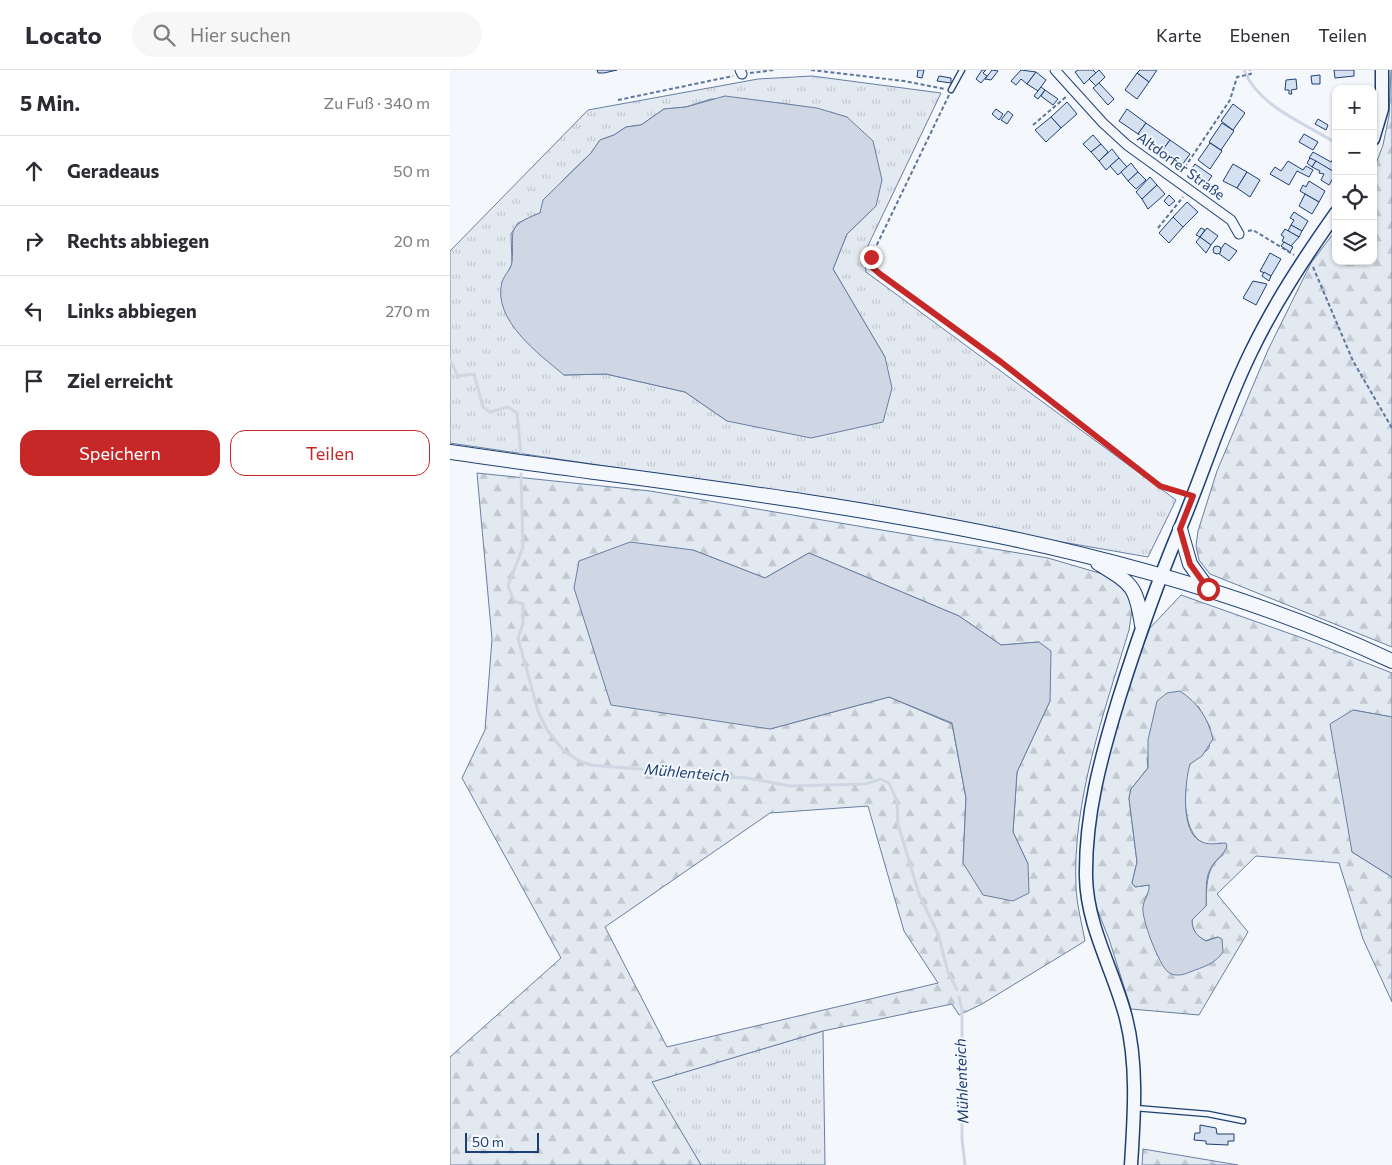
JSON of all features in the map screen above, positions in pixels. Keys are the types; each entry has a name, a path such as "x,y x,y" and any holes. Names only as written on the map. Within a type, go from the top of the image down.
{"main road":[{"path":"1376,130 1382,109 1382,70"},
{"path":"1131,1165 1134,1108 1131,1040 1116,984 1098,940 1088,905 1086,841 1092,796 1102,754 1142,625 1160,575 1250,354 1305,257 1332,218"},
{"path":"450,452 890,515 1084,555 1208,589 1312,627 1392,661"},
{"path":"1180,529 1190,564 1208,589"},
{"path":"1084,555 1125,580 1134,590 1138,600 1142,625"}],"street":[{"name":"Altdorfer Straße","path":"1055,70 1103,123 1127,145 1231,220 1239,234"}],"lane":[{"path":"951,90 962,70"},
{"path":"1134,1108 1208,1114 1243,1121"}],"path":[{"path":"618,100 741,72 774,70"},
{"path":"811,70 904,81 951,90 871,257 872,267 1001,362 1160,486 1193,496"},
{"path":"1176,180 1230,100 1237,77 1250,74 1250,70"},
{"path":"1034,125 1073,90"},
{"path":"1158,228 1189,189"},
{"path":"1239,234 1253,230 1305,257 1353,361 1392,428"}],"green space":[{"path":"1392,70 1392,647 1210,574 1199,560 1196,546 1198,531 1217,471 1268,350 1311,263 1332,235 1332,265 1377,265 1377,161 1383,145 1389,116"},
{"path":"812,76 941,93 864,254 866,272 1176,500 1148,557 753,488 450,443 450,251 588,110 758,79","holes":["711,99 763,101 797,106 847,117 876,206 847,234 833,269 885,357 727,421 685,392 606,374 564,375 502,283 512,264 511,234 518,223 540,213 563,180 591,153 600,140 614,135 626,127 641,125 664,109 686,107"]},
{"path":"477,473 650,491 1048,558 1117,580 1131,599 1132,610 1129,630 1092,757 1079,823 1076,855 1076,888 1085,941 982,1004 959,1015 952,1004 823,1031 652,1082 701,1165 450,1165 450,1057 561,958 462,778 485,730 492,639","holes":["693,550 765,578 809,553 959,616 1001,645 1039,642 1050,701 1017,772 1013,832 1028,864 963,863 966,798 952,724 889,697 770,729","868,806 904,931 938,983 667,1047 605,927 770,813"]},
{"path":"1181,595 1305,639 1392,673 1392,717 1353,710 1352,852 1392,877 1392,1002 1363,939 1339,863 1256,856 1217,894 1248,932 1199,1015 1131,1009 1109,939 1093,899 1091,867 1093,817 1101,774 1129,683 1150,628","holes":["1198,706 1210,727 1209,748 1189,766 1185,790 1187,818 1198,840 1208,844 1221,843 1223,855 1217,860 1210,872 1206,906 1192,920 1196,933 1205,941 1157,955 1145,898 1150,890 1149,885 1135,887 1132,883 1137,862 1129,798 1131,789 1148,768 1147,758"]},
{"path":"823,1031 825,1165 701,1165 651,1082"},
{"path":"1143,1149 1238,1165 1142,1165"}],"shaded area":[{"path":"725,96 817,108 847,117 873,141 882,180 876,206 847,234 833,269 885,357 892,388 883,422 811,438 727,421 685,392 606,374 564,375 520,335 504,310 501,296 502,282 511,265 513,232 520,222 540,213 543,200 591,153 600,140 614,135 626,127 641,125 664,109 686,107"},
{"path":"630,542 693,550 765,578 809,553 959,616 1001,645 1039,642 1051,651 1050,701 1017,772 1013,832 1028,864 1029,893 1013,901 983,895 963,863 966,798 952,723 889,697 770,729 611,705 574,588 579,561"},
{"path":"1180,691 1201,712 1208,724 1213,739 1202,756 1190,764 1186,793 1189,827 1194,836 1203,843 1226,843 1227,846 1209,871 1206,906 1192,920 1194,930 1206,941 1218,937 1222,939 1223,952 1208,965 1185,974 1176,975 1171,974 1164,968 1145,921 1143,907 1149,891 1149,885 1135,887 1132,883 1137,862 1129,798 1131,789 1148,768 1148,740 1157,701 1167,693"},
{"path":"1353,710 1392,717 1392,877 1352,852 1330,724"}],"building":[{"path":"597,70 617,70 598,73"},
{"path":"918,70 924,70 922,78 917,77"},
{"path":"982,70 986,70 983,73 987,76 981,83 976,79"},
{"path":"992,70 998,71 991,80 985,79"},
{"path":"1021,70 1036,72 1027,84 1021,79 1016,85 1011,81"},
{"path":"1078,70 1093,70 1096,73 1084,84 1075,72"},
{"path":"1099,70 1105,77 1096,86 1089,79"},
{"path":"1140,70 1157,70 1149,82 1137,73"},
{"path":"1334,70 1354,70 1354,76 1335,78"},
{"path":"1036,72 1046,80 1038,91 1027,84"},
{"path":"1137,73 1149,82 1137,99 1125,90"},
{"path":"1320,75 1320,84 1312,84 1311,76"},
{"path":"939,76 951,78 951,83 937,81"},
{"path":"1296,79 1297,89 1291,90 1292,94 1289,94 1289,90 1285,90 1286,80"},
{"path":"1099,83 1114,99 1108,105 1093,88"},
{"path":"1041,87 1045,90 1038,99 1034,96"},
{"path":"1045,90 1058,99 1053,105 1041,96"},
{"path":"1067,102 1077,114 1061,128 1051,117"},
{"path":"1233,104 1245,113 1233,130 1221,121"},
{"path":"996,109 1003,114 999,120 992,114"},
{"path":"1127,109 1146,123 1138,134 1119,121"},
{"path":"1008,111 1013,115 1007,124 1001,120"},
{"path":"1051,117 1061,128 1046,142 1035,130"},
{"path":"1318,119 1328,125 1326,130 1315,124"},
{"path":"1146,123 1170,140 1162,151 1138,134"},
{"path":"1222,123 1234,131 1221,150 1209,142"},
{"path":"1304,134 1318,142 1313,150 1299,142"},
{"path":"1093,135 1101,144 1091,152 1083,144"},
{"path":"1170,140 1190,154 1182,165 1162,151"},
{"path":"1210,143 1222,151 1210,169 1198,160"},
{"path":"1101,144 1108,152 1099,161 1091,152"},
{"path":"1112,149 1119,158 1106,170 1099,161"},
{"path":"1313,152 1331,162 1332,161 1332,171 1309,158"},
{"path":"1119,158 1127,167 1118,175 1110,166"},
{"path":"1310,158 1316,161 1312,167 1307,163"},
{"path":"1288,161 1303,170 1306,166 1313,170 1309,177 1297,171 1289,185 1270,174 1275,167 1281,171"},
{"path":"1316,161 1332,171 1332,180 1329,185 1321,180 1324,174 1319,173 1320,171 1312,167"},
{"path":"1131,163 1138,172 1128,181 1121,172"},
{"path":"1195,164 1212,176 1207,183 1190,171"},
{"path":"1233,164 1247,172 1237,188 1223,181"},
{"path":"1138,172 1146,180 1136,189 1128,181"},
{"path":"1247,172 1260,180 1250,197 1237,188"},
{"path":"1150,177 1157,185 1142,199 1136,192"},
{"path":"1309,181 1325,191 1319,202 1300,191 1303,185 1306,187"},
{"path":"1157,185 1165,194 1148,209 1142,199"},
{"path":"1305,194 1319,202 1312,214 1299,206"},
{"path":"1169,195 1175,201 1169,206 1164,201"},
{"path":"1187,202 1198,212 1183,227 1173,217"},
{"path":"1294,212 1308,221 1302,231 1291,225 1294,220 1290,218"},
{"path":"1173,217 1183,227 1169,243 1159,233"},
{"path":"1291,225 1302,231 1299,237 1288,231"},
{"path":"1201,228 1205,230 1200,237 1196,235"},
{"path":"1207,228 1218,236 1211,245 1200,237"},
{"path":"1285,229 1299,237 1291,246 1282,241 1284,237 1281,235"},
{"path":"1200,237 1211,245 1206,253 1196,242"},
{"path":"1284,242 1293,247 1290,252 1281,246"},
{"path":"1225,243 1237,251 1229,261 1218,253"},
{"path":"1217,246 1221,250 1217,254 1213,250"},
{"path":"1270,253 1281,259 1271,276 1260,271"},
{"path":"1264,272 1271,276 1269,281 1262,276"},
{"path":"1253,281 1267,284 1256,305 1243,298"},
{"path":"1200,1125 1216,1128 1217,1134 1234,1134 1234,1141 1228,1141 1228,1145 1206,1144 1206,1141 1194,1140 1195,1133 1200,1133"}],"waterway":[{"path":"1244,70 1251,83 1271,104 1332,141"},
{"name":"Mühlenteich","path":"450,360 458,376 474,374 483,407 490,412 508,407 517,413 521,455"},
{"name":"Mühlenteich","path":"521,474 523,547 508,586 514,601 523,604 523,624 518,638 538,711 547,730 563,750 579,761 591,765 747,778 790,786 865,784 881,779 889,783 897,801 898,824 919,894 938,934 948,972 957,990"},
{"name":"Mühlenteich","path":"959,997 962,1010 962,1139 965,1165"}],"route":[{"path":"871,257 872,267 880,274 1001,362 1160,486 1193,496 1180,529 1183,545 1190,564 1202,578 1208,589"}]}
